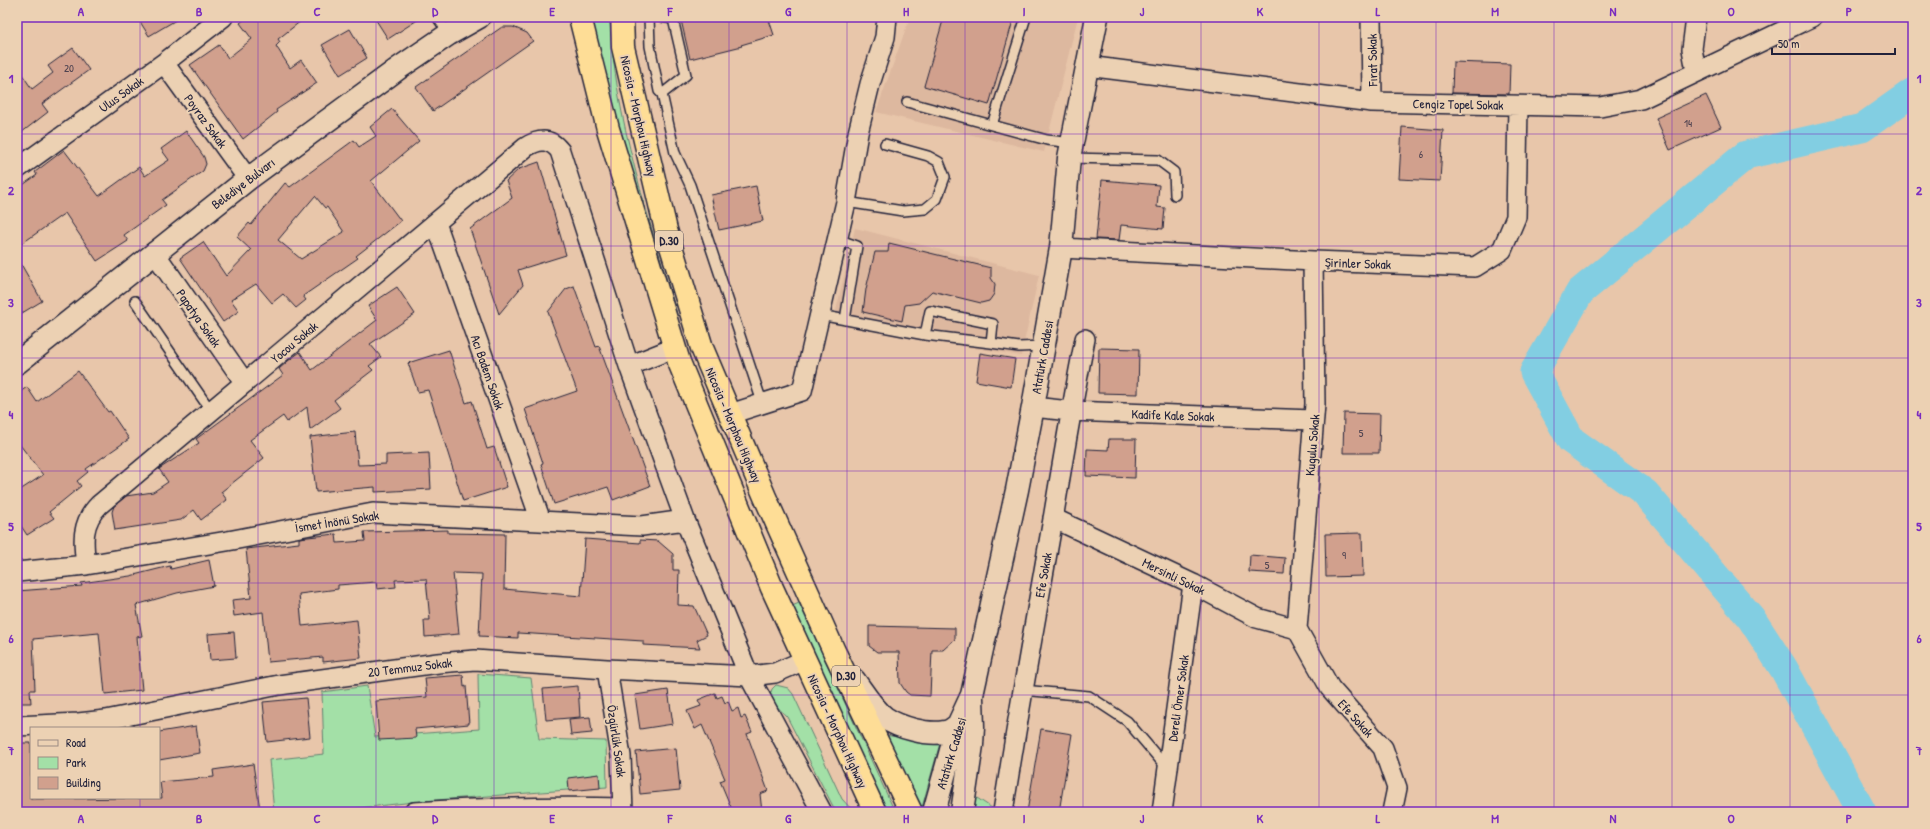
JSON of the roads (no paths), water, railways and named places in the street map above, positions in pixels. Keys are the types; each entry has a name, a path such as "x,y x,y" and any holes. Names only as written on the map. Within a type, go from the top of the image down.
{"highway":[{"name":"Nicosia - Morphou Highway","path":"580,17 608,129 674,348 747,529 875,812"},
{"name":"Nicosia - Morphou Highway","path":"622,17 623,47 666,230 702,348 834,651 911,812"}],"main road":[{"name":"Belediye Bulvarı","path":"17,363 119,283 154,252 443,26 479,17"},
{"name":"Atatürk Caddesi","path":"934,812 958,725 972,695 1017,490 1034,407 1061,248 1071,151 1086,66 1097,17"},
{"path":"834,651 868,700 885,718 899,725 926,732 946,732 958,725"},
{"name":"Atatürk Caddesi","path":"962,812 973,733 972,695"}],"street":[{"name":"Ulus Sokak","path":"17,169 164,63 223,17"},
{"path":"730,414 802,391 846,202 858,133 870,84 885,37 887,17"},
{"name":"Fırat Sokak","path":"1371,17 1372,102"},
{"path":"1696,17 1692,49 1696,71"},
{"name":"Cengiz Topel Sokak","path":"1086,66 1372,102 1600,107 1641,99 1696,71 1812,17"},
{"name":"Poyraz Sokak","path":"164,63 248,179"},
{"name":"Şirinler Sokak","path":"1061,248 1312,261 1475,267 1502,250 1516,217 1518,106"},
{"name":"Yocou Sokak","path":"86,565 83,542 84,530 87,519 94,509 526,146 542,141 551,142 560,151 629,366"},
{"name":"Acı Badem Sokak","path":"436,223 541,521"},
{"name":"Papatya Sokak","path":"154,252 245,383"},
{"name":"Kugulu Sokak","path":"1297,629 1315,404 1312,261"},
{"name":"Efe Sokak","path":"1003,812 1022,690 1053,518 1070,411 1085,340"},
{"path":"674,348 629,366 685,520 749,676 822,812"},
{"name":"Kadife Kale Sokak","path":"1034,407 1070,411 1314,420"},
{"name":"İsmet İnönü Sokak","path":"17,572 64,569 233,540 373,513 642,526 685,520"},
{"name":"Mersinli Sokak","path":"1053,518 1193,584 1257,618 1297,629"},
{"name":"Dereli Ömer Sokak","path":"1162,812 1193,584"},
{"name":"Efe Sokak","path":"1297,629 1330,688 1383,748 1396,788 1392,812"},
{"name":"20 Temmuz Sokak","path":"17,726 71,724 106,720 279,685 438,663 474,660 607,669 749,676 775,673 805,660"},
{"name":"Özgürlük Sokak","path":"607,669 621,756 623,810"},
{"path":"414,812 500,807 562,806 623,810"}],"lane":[{"path":"649,17 652,54 659,91 662,94 675,153 690,185 760,396 772,401"},
{"path":"661,17 673,20 686,75 662,94"},
{"path":"992,125 1026,17"},
{"path":"907,102 1047,140 1071,151 1158,160 1174,172 1175,195"},
{"path":"846,202 903,211 925,209 937,199 945,177 939,162 928,156 885,144"},
{"path":"837,239 857,246 845,320"},
{"path":"135,301 211,411"},
{"path":"925,335 930,311 993,324 990,343"},
{"path":"820,315 925,335 1019,347 1044,346"},
{"path":"1022,690 1089,696 1127,721 1168,769"}],"waterway":[{"path":"1862,812 1784,669 1751,618 1645,493 1571,440 1534,372 1580,292 1746,155 1862,128 1913,92"}]}
